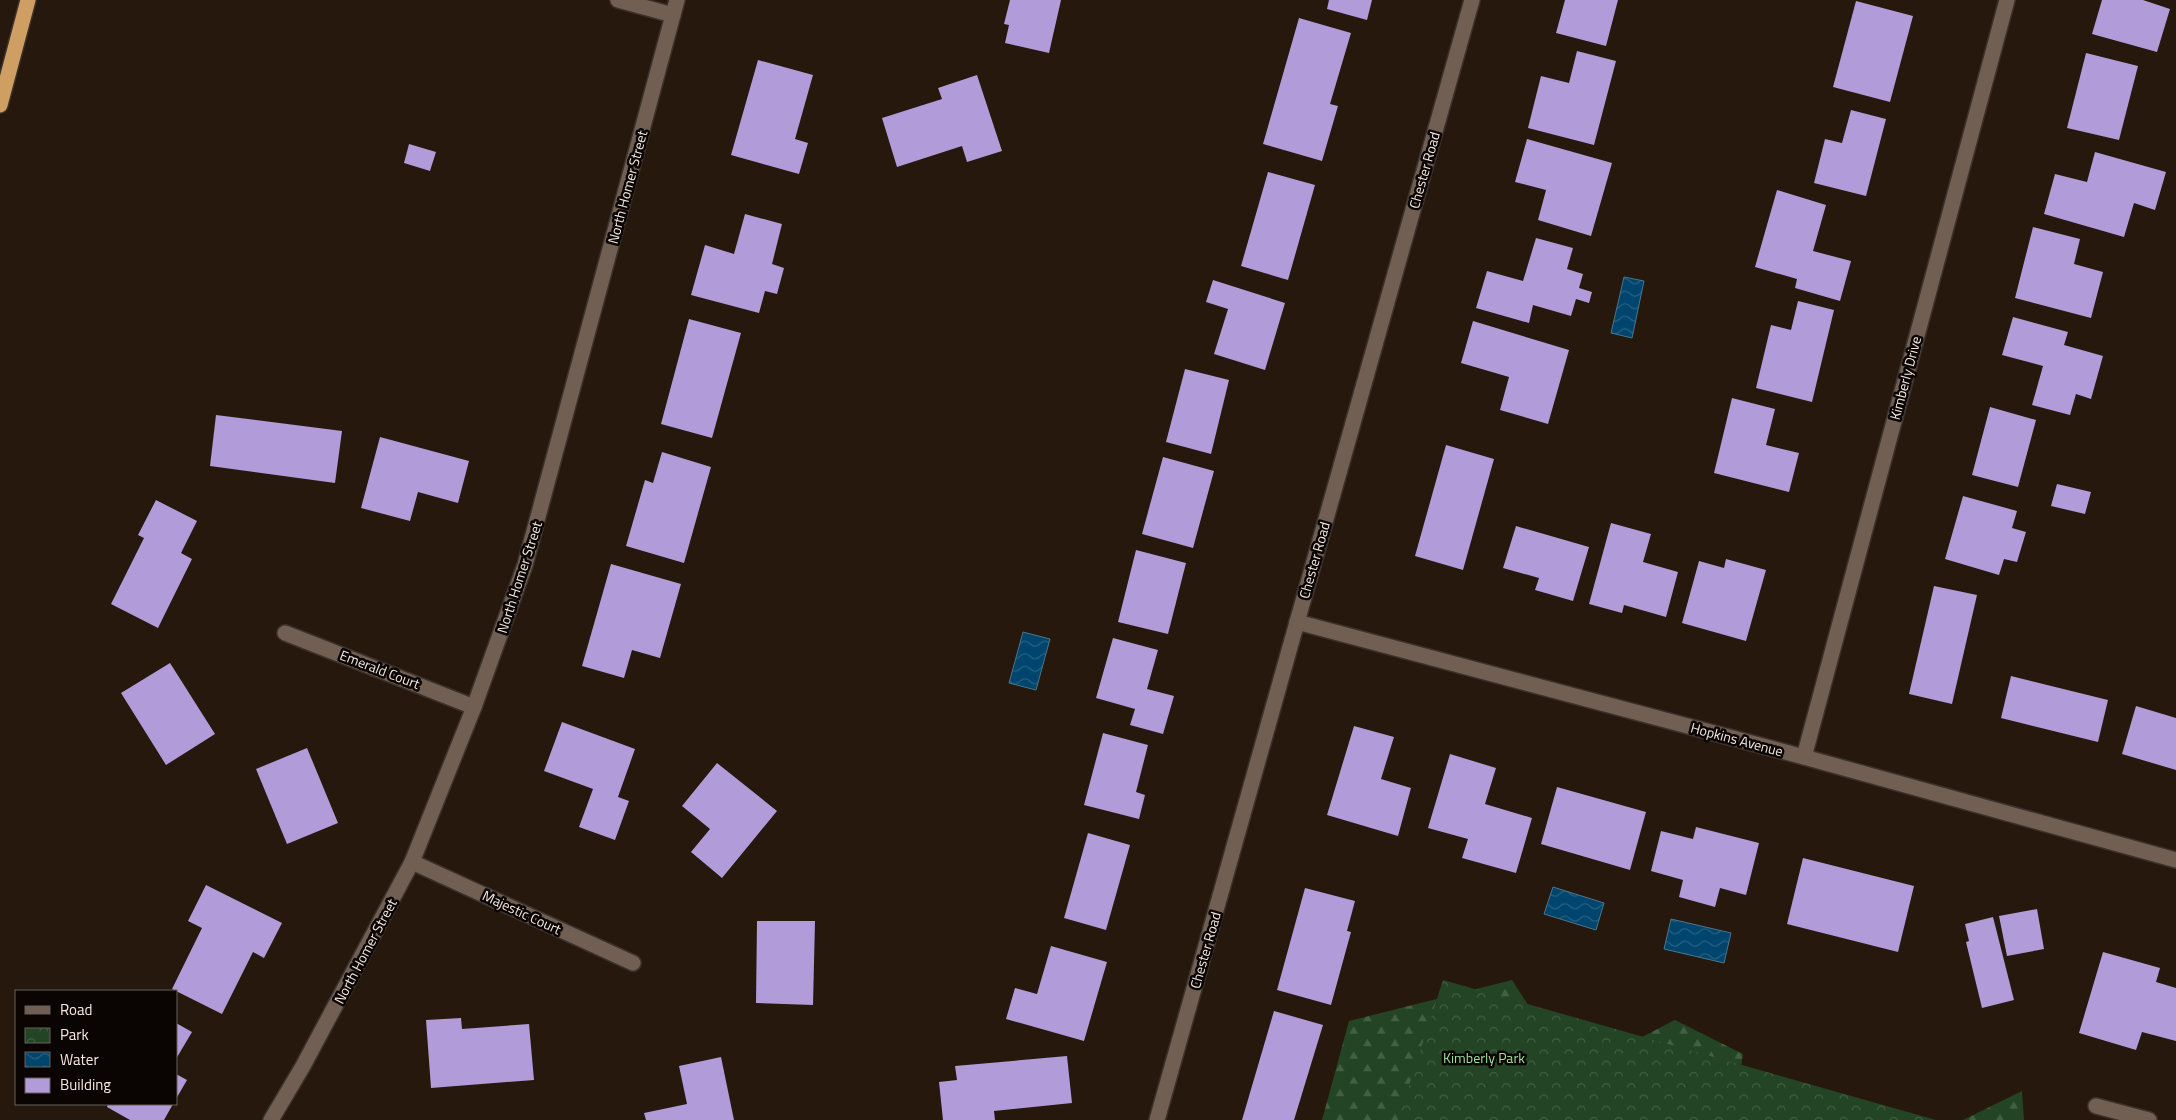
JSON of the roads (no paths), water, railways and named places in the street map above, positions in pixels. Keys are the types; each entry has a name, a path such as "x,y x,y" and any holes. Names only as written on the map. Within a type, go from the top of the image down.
{"highway":[{"path":"0,106 28,0"}],"street":[{"path":"618,0 673,15"},
{"name":"North Homer Street","path":"271,1120 304,1066 412,862 474,707 525,565 677,0"},
{"name":"Chester Road","path":"1157,1120 1472,0"},
{"name":"Kimberly Drive","path":"1804,757 2007,0"},
{"name":"Hopkins Avenue","path":"1297,622 1804,757 2176,860"},
{"name":"Emerald Court","path":"285,633 474,707"},
{"name":"Majestic Court","path":"412,862 632,963"},
{"path":"2096,1106 2149,1120"}],"water":[{"path":"1624,277 1644,281 1632,338 1611,333"},
{"path":"1023,632 1050,639 1036,690 1009,683"},
{"path":"1553,887 1604,903 1596,930 1544,914"},
{"path":"1671,919 1731,933 1724,963 1664,949"}],"park label":[{"name":"Kimberly Park","path":"1484,1057"}]}
